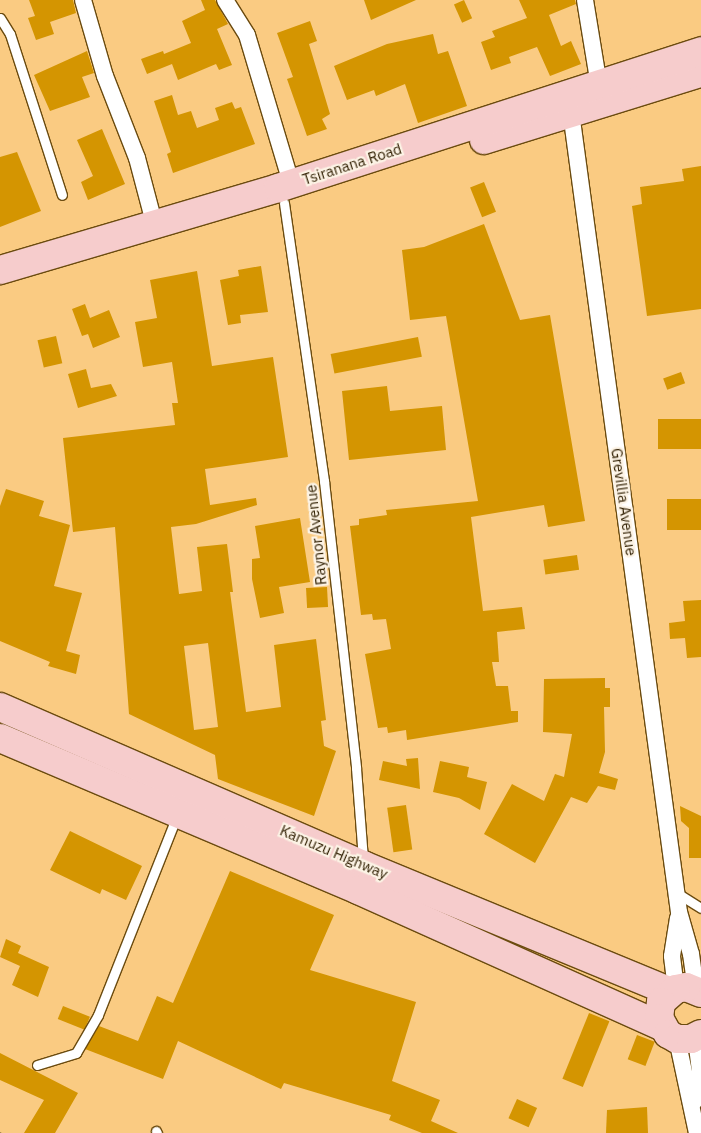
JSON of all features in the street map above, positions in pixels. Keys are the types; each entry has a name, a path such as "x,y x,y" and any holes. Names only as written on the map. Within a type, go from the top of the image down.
{"highway":[{"name":"Tsiranana Road","path":"600,94 701,51"},
{"name":"Tsiranana Road","path":"0,289 288,193 570,103 600,94 701,73"},
{"name":"Tsiranana Road","path":"0,270 155,226 288,193"},
{"name":"Kamuzu Highway","path":"0,707 363,865 686,991"},
{"name":"Kamuzu Highway","path":"0,738 178,812 689,1035"},
{"path":"686,991 659,1010 689,1035"}],"street":[{"path":"83,0 105,76 137,158 155,226"},
{"path":"225,0 247,35 288,193"},
{"path":"585,0 600,94"},
{"name":"Grevillia Avenue","path":"570,103 679,912 672,956 686,991"},
{"path":"689,1035 693,1104 697,1133"}],"lane":[{"path":"0,18 10,34 62,195"},
{"name":"Raynor Avenue","path":"288,193 324,481 356,768 363,865"},
{"path":"37,1065 76,1053 98,1015 178,812"},
{"path":"676,893 701,908"}],"building":[{"path":"29,0 73,0 76,13 50,22 54,34 36,40 28,18 35,16"},
{"path":"201,0 215,0 228,24 217,29 232,65 219,70 216,64 178,80 172,64 147,74 141,59 163,51 164,54 191,43 182,21 205,10"},
{"path":"364,0 416,0 371,20"},
{"path":"464,0 472,18 462,23 454,4"},
{"path":"519,0 575,0 576,4 549,15 561,46 571,41 581,64 550,76 537,47 509,57 511,63 491,70 481,42 495,37 492,31 527,18"},
{"path":"310,21 317,41 309,44 330,114 322,119 327,129 307,136 287,79 293,77 277,33"},
{"path":"433,34 438,54 448,51 467,106 418,123 405,84 376,96 374,90 347,100 334,66 387,44"},
{"path":"87,51 94,73 82,77 90,97 50,111 34,75"},
{"path":"172,95 178,115 191,111 197,128 219,120 215,108 232,102 235,109 241,107 255,144 173,173 167,154 171,152 154,101"},
{"path":"102,129 125,184 88,200 81,182 93,176 77,140"},
{"path":"17,152 41,211 0,227 0,157"},
{"path":"701,166 701,309 647,316 632,206 642,204 640,187 684,181 682,169"},
{"path":"484,182 496,212 482,217 470,188"},
{"path":"484,224 520,320 550,315 585,521 548,527 544,505 471,517 483,611 522,607 525,629 497,632 499,662 492,662 496,686 508,686 511,711 518,711 518,722 407,740 406,730 388,733 387,727 378,728 365,654 391,649 386,619 373,620 372,614 361,615 350,526 359,525 359,519 387,515 386,510 478,501 446,316 410,320 402,250 424,247"},
{"path":"261,266 268,312 240,315 241,323 228,325 220,280 239,276 238,270"},
{"path":"197,271 212,366 273,357 288,457 205,469 210,505 256,498 257,505 196,524 171,527 179,594 202,591 197,547 227,544 233,592 230,592 246,712 281,707 274,645 316,639 326,720 321,721 324,746 336,751 314,816 218,779 215,755 129,714 115,527 73,532 63,438 175,425 172,403 178,403 172,362 143,367 135,322 157,318 150,280","holes":["208,643 218,727 194,730 184,646"]},
{"path":"85,304 90,318 109,310 120,337 93,348 88,334 82,336 72,309"},
{"path":"56,336 62,363 44,368 37,340"},
{"path":"418,337 422,357 334,374 331,354"},
{"path":"86,369 91,388 111,384 117,396 78,408 68,374"},
{"path":"681,372 685,383 667,390 663,378"},
{"path":"387,386 390,411 442,406 446,450 349,460 342,391"},
{"path":"658,419 701,419 701,449 658,449"},
{"path":"6,489 44,501 39,516 70,525 54,586 82,593 66,651 80,655 76,674 48,666 50,662 0,641 0,506"},
{"path":"667,499 701,499 701,530 667,530"},
{"path":"300,518 310,582 279,587 284,613 260,618 252,579 252,559 260,558 255,526"},
{"path":"577,555 579,570 545,575 543,560"},
{"path":"327,587 328,607 307,608 306,588"},
{"path":"701,600 701,657 687,658 685,638 670,639 669,623 685,621 683,601"},
{"path":"605,678 605,688 610,688 610,707 604,707 605,752 599,773 618,779 615,790 598,786 587,803 571,797 535,863 484,834 512,784 544,801 555,774 564,777 572,734 543,732 544,679"},
{"path":"418,758 420,789 379,780 383,761 407,766 406,759"},
{"path":"440,761 469,767 467,777 487,782 480,810 459,798 433,792"},
{"path":"406,805 412,850 393,852 387,808"},
{"path":"680,806 701,816 701,858 689,858 689,828 681,821"},
{"path":"70,831 142,866 126,900 102,889 100,894 50,870"},
{"path":"230,871 334,915 310,970 416,1002 392,1081 440,1100 431,1121 458,1133 422,1133 389,1120 391,1115 284,1083 281,1089 178,1041 163,1079 85,1049 99,1026 138,1041 157,996 173,1003"},
{"path":"6,939 21,946 18,953 49,967 38,997 12,985 20,966 0,957"},
{"path":"63,1006 90,1017 85,1030 58,1019"},
{"path":"589,1013 609,1021 583,1087 562,1079"},
{"path":"637,1035 655,1042 645,1066 628,1059"},
{"path":"0,1053 78,1093 55,1133 24,1133 44,1100 0,1080"},
{"path":"517,1099 537,1108 529,1127 508,1118"},
{"path":"647,1107 648,1133 606,1133 607,1110"}]}
